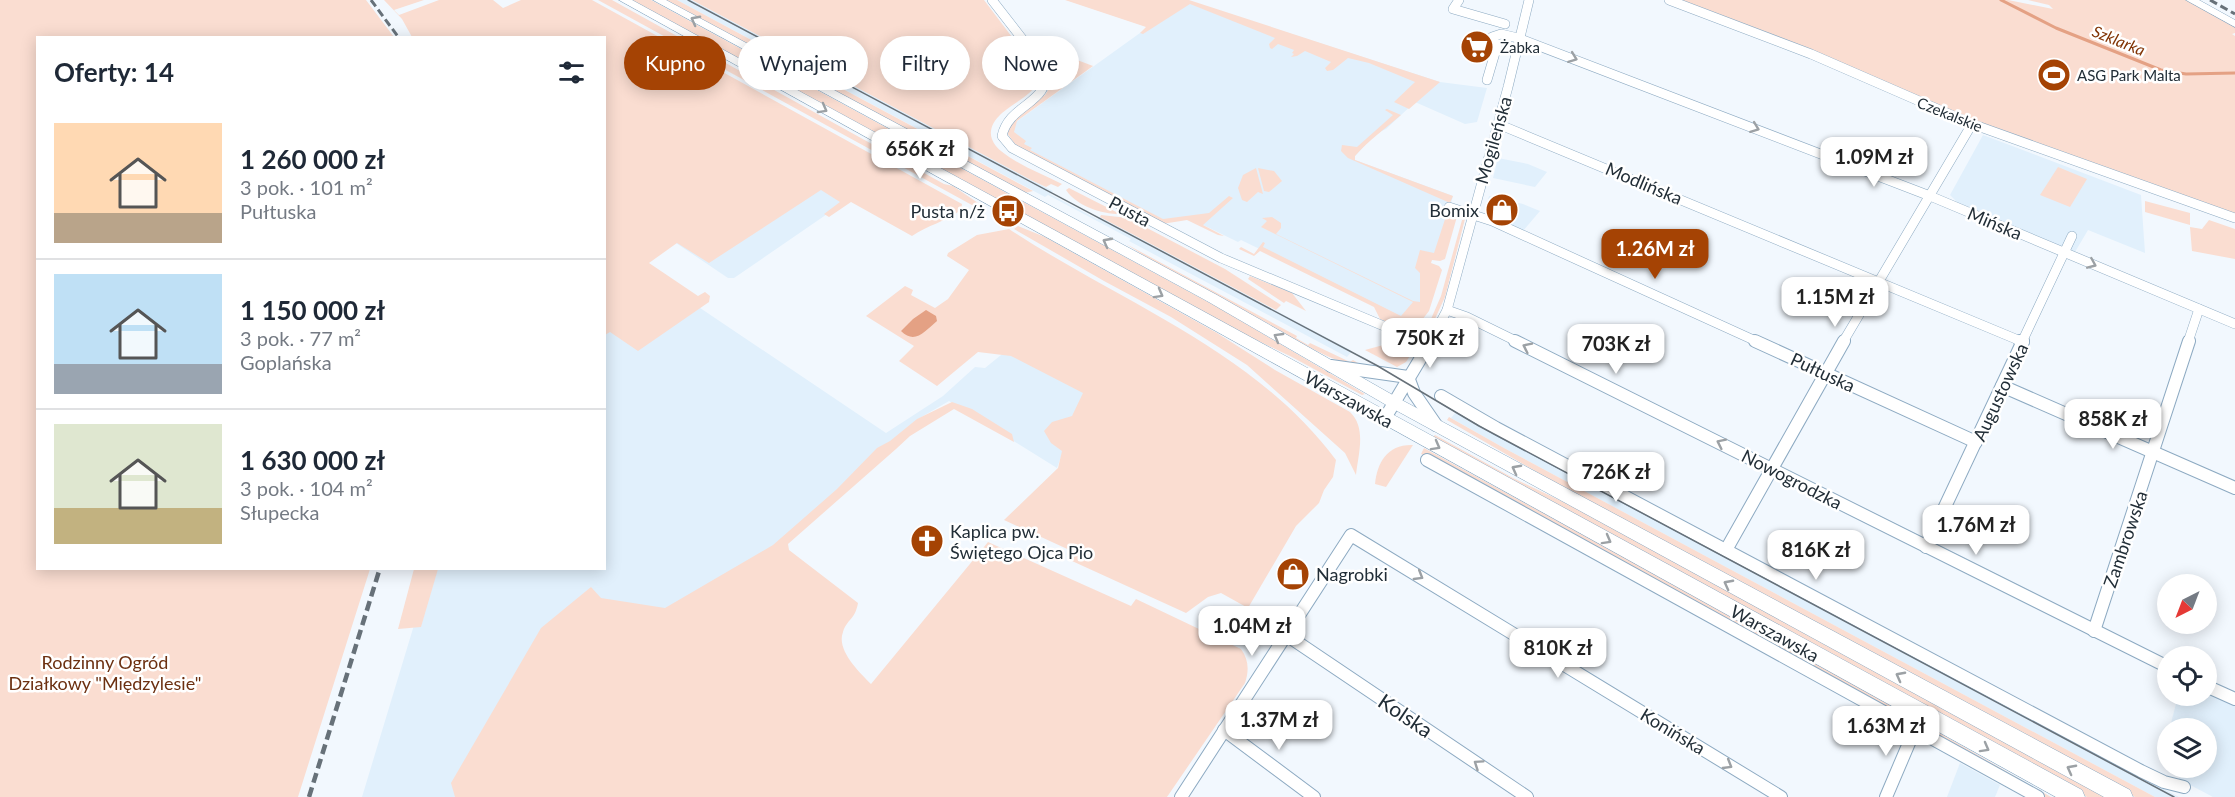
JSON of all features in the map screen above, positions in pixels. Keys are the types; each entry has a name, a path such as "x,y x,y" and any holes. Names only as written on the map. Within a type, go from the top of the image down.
{"main road":[{"name":"Warszawska","path":"624,0 2075,797"},
{"name":"Warszawska","path":"658,0 1202,293 1394,402 2122,797"},
{"path":"2191,0 2235,24"}],"street":[{"name":"Pusta","path":"992,0 1045,68 1048,76 1047,85 1042,92 1004,122 1002,136 1005,142 1020,154 1057,169 1221,258 1406,334 1427,345"},
{"path":"1459,0 1453,9 1505,24"},
{"name":"Mogileńska","path":"1385,418 1448,310 1529,0"},
{"name":"Czekalskie","path":"1670,0 1811,54 1972,124 2235,218"},
{"path":"1487,80 1497,46 1492,37 1501,34 1518,38"},
{"name":"Mińska","path":"1518,38 1930,196 2235,324"},
{"name":"Modlińska","path":"1498,124 2023,342"},
{"path":"1726,550 1878,280 1972,124"},
{"name":"Pułtuska","path":"1449,207 1473,214 1976,442"},
{"name":"Augustowska","path":"1926,547 2072,236"},
{"name":"Zambrowska","path":"2094,631 2154,453 2199,309"},
{"name":"Nowogrodzka","path":"1448,310 1467,317 2157,662"},
{"name":"Warszawska","path":"1329,365 1408,377"},
{"path":"1408,377 1414,393 1436,425"},
{"path":"2002,386 2235,488"},
{"path":"1441,396 2141,771 2164,782 2184,787"},
{"name":"Warszawska","path":"1427,460 2038,797"},
{"name":"Konińska","path":"1285,634 1351,535 1781,797"},
{"path":"1181,797 1285,634"},
{"name":"Kolska","path":"1285,634 1527,797"},
{"path":"2217,691 2235,699"},
{"path":"1886,797 1915,729"},
{"path":"1224,730 1314,797"}],"shaded area":[{"path":"677,0 692,0 760,36 744,36"},
{"path":"1186,0 1440,82 1487,88 1477,122 1465,124 1415,102 1386,129 1375,134 1355,156 1355,160 1453,196 1436,256 1426,253 1423,314 1403,319 1241,240 1238,242 1191,219 1168,222 1028,150 1013,133 1016,122 1061,90 1079,90 1079,77"},
{"path":"845,90 862,90 1053,191 1050,194 1097,219 1100,217 1352,351 1347,357 1129,241 1131,239 1048,195 1045,197"},
{"path":"1983,135 2141,195 2145,253 2088,230 2075,252 1957,202 1950,195"},
{"path":"1498,158 1528,164 1547,172 1535,187 1493,178"},
{"path":"824,185 849,199 734,278 728,278 673,241"},
{"path":"1489,196 1523,204 1540,211 1523,231 1491,217 1485,211"},
{"path":"660,281 886,433 943,396 975,367 985,368 1006,351 1084,393 1057,468 949,401 918,419 495,797 362,797 431,570 606,570 606,317"},
{"path":"926,310 936,316 937,321 928,329 915,337 901,331 913,319"},
{"path":"1457,411 2179,797 2155,797 1504,448 1451,418"},
{"path":"2217,696 2235,706 2235,797 2213,797 2179,779 2217,778 2217,718 2172,718 2175,706 2217,706"},
{"path":"1960,763 2000,785 1995,797 1947,797"}],"green space":[{"name":"Rodzinny Ogród Działkowy \"Międzylesie\"","path":"0,0 366,0 393,36 36,36 36,570 370,570 298,797 0,797"},
{"path":"384,0 424,0 394,10 399,15 439,0 493,0 503,8 521,0 592,0 657,36 624,36 624,90 726,90 726,74 738,80 738,90 755,90 962,204 961,210 912,236 851,202 829,217 824,214 840,202 821,190 709,263 677,243 649,263 698,296 705,292 710,296 709,302 638,351 610,332 606,334 606,36 411,36 402,19"},
{"path":"598,0 612,0 677,36 664,36"},
{"path":"631,0 651,0 717,36 697,36"},
{"path":"666,0 677,0 744,36 738,36 738,39"},
{"path":"692,0 984,0 1011,36 982,36 982,90 1032,90 995,121 991,131 992,140 999,149 1015,161 1062,184 1058,187 1051,184 1046,187 1031,180 862,90 868,90 868,36 760,36"},
{"path":"1065,0 1189,0 1440,82 1409,109 1394,102 1415,82 1369,63 1348,58 1333,70 1327,71 1325,68 1331,62 1305,51 1291,57 1294,50 1278,44 1270,48 1269,44 1275,38 1190,4 1143,34 1140,33 1146,27"},
{"path":"1676,0 2008,0 2053,9 2049,5 2028,0 2187,0 2235,27 2235,33 2232,34 2235,36 2235,215 1976,123"},
{"path":"726,41 738,47 738,59 726,52"},
{"path":"1079,61 1093,66 1079,76"},
{"path":"726,63 738,70 738,77 726,70"},
{"path":"762,90 774,90 944,184 953,186 984,207 981,210"},
{"path":"795,90 817,90 1219,308 1365,394 1362,395 1290,356 1223,324"},
{"path":"833,90 845,90 1033,191 1025,193"},
{"path":"1048,90 1060,90 1017,121 1014,132 1026,141 1024,144 1032,148 1030,150 1163,219 1209,213 1229,196 1233,198 1203,225 1224,236 1187,220 1162,224 1017,147 1007,133 1018,114 1045,95"},
{"path":"1385,110 1401,115 1366,145 1355,156 1355,160 1453,196 1450,203 1348,158 1341,151 1342,145 1357,147 1393,115"},
{"path":"2058,167 2087,179 2070,207 2040,195"},
{"path":"1256,168 1263,194 1258,192 1247,202 1242,200 1238,188 1243,175"},
{"path":"1258,168 1274,171 1282,181 1269,192 1264,191"},
{"path":"1069,188 1120,214 1097,211 1083,205 1066,190"},
{"path":"2145,201 2190,213 2190,225 2145,212"},
{"path":"1448,210 1458,213 1445,259 1432,260 1431,263 1442,270 1429,311 1422,320 1405,329 1380,319 1374,307 1260,251 1254,256 1239,249 1241,247 1254,254 1263,242 1265,243 1263,247 1401,316 1413,302 1261,227 1267,221 1262,218 1272,217 1281,223 1281,228 1276,234 1413,301 1420,302 1420,273 1415,268 1420,250 1434,253"},
{"path":"1101,215 1128,218 1225,269 1281,305 1276,310 1100,217"},
{"path":"1465,219 1445,297 1434,321 1431,319 1441,296 1462,220"},
{"path":"2209,220 2235,229 2235,259 2192,251 2190,227 2202,229"},
{"path":"1018,226 1045,237 1217,333 1275,370 1350,412 1355,418 1360,434 1356,475 1345,453 1247,365 1171,317 1014,229"},
{"path":"1009,229 1226,358 1266,387 1303,421 1336,460 1333,477 1319,503 1296,526 1248,608 1221,593 1208,597 1186,613 1072,561 1076,553 1004,520 1058,468 1062,451 1051,443 1044,431 1052,422 1072,416 1083,393 1011,356 978,352 937,386 899,361 914,346 866,316 905,286 913,290 911,295 935,308 948,299 969,270 947,256 948,253 977,235"},
{"path":"1126,244 1297,336 1296,338 1308,345 1310,343 1363,366 1327,356 1178,276"},
{"path":"1250,276 1292,293 1306,311 1286,301 1284,303 1248,279"},
{"path":"1405,339 1413,351 1406,362 1397,367 1365,350"},
{"path":"952,402 972,409 1012,434 1014,442 954,409 910,436 788,544 789,550 858,603 855,613 843,632 843,646 850,660 871,684 988,542 1131,606 1136,599 1241,649 1248,666 1245,683 1167,797 455,797 451,783 541,628 591,587 601,598 665,608 773,545 837,489 877,448 890,441 917,419"},
{"path":"1449,417 2155,797 2135,797 1606,512 1447,420"},
{"path":"1435,435 1513,478 1597,518 2109,797 2087,797 1432,438"},
{"path":"1404,445 1413,445 1386,487 1375,484 1378,468 1385,456"},
{"path":"1424,448 1816,662 2051,797 2044,797 1517,504 1480,481 1471,479 1421,454"},
{"path":"414,570 438,570 421,627 398,629"}],"waterway":[{"name":"Szklarka","path":"2001,0 2056,28 2161,70 2186,74 2235,73"}],"tram line":[{"path":"688,0 1376,365 1479,426 2174,797"}],"railway":[{"path":"371,0 398,36"},
{"path":"2210,0 2235,14"},
{"path":"309,797 379,570"}],"place":[{"name":"Żabka","path":"1477,47"},
{"name":"ASG Park Malta","path":"2054,75"},
{"name":"Bomix","path":"1502,210"},
{"name":"Pusta n/ż","path":"1008,211"},
{"name":"Kaplica pw. Świętego Ojca Pio","path":"927,541"},
{"name":"Nagrobki","path":"1293,574"}]}
